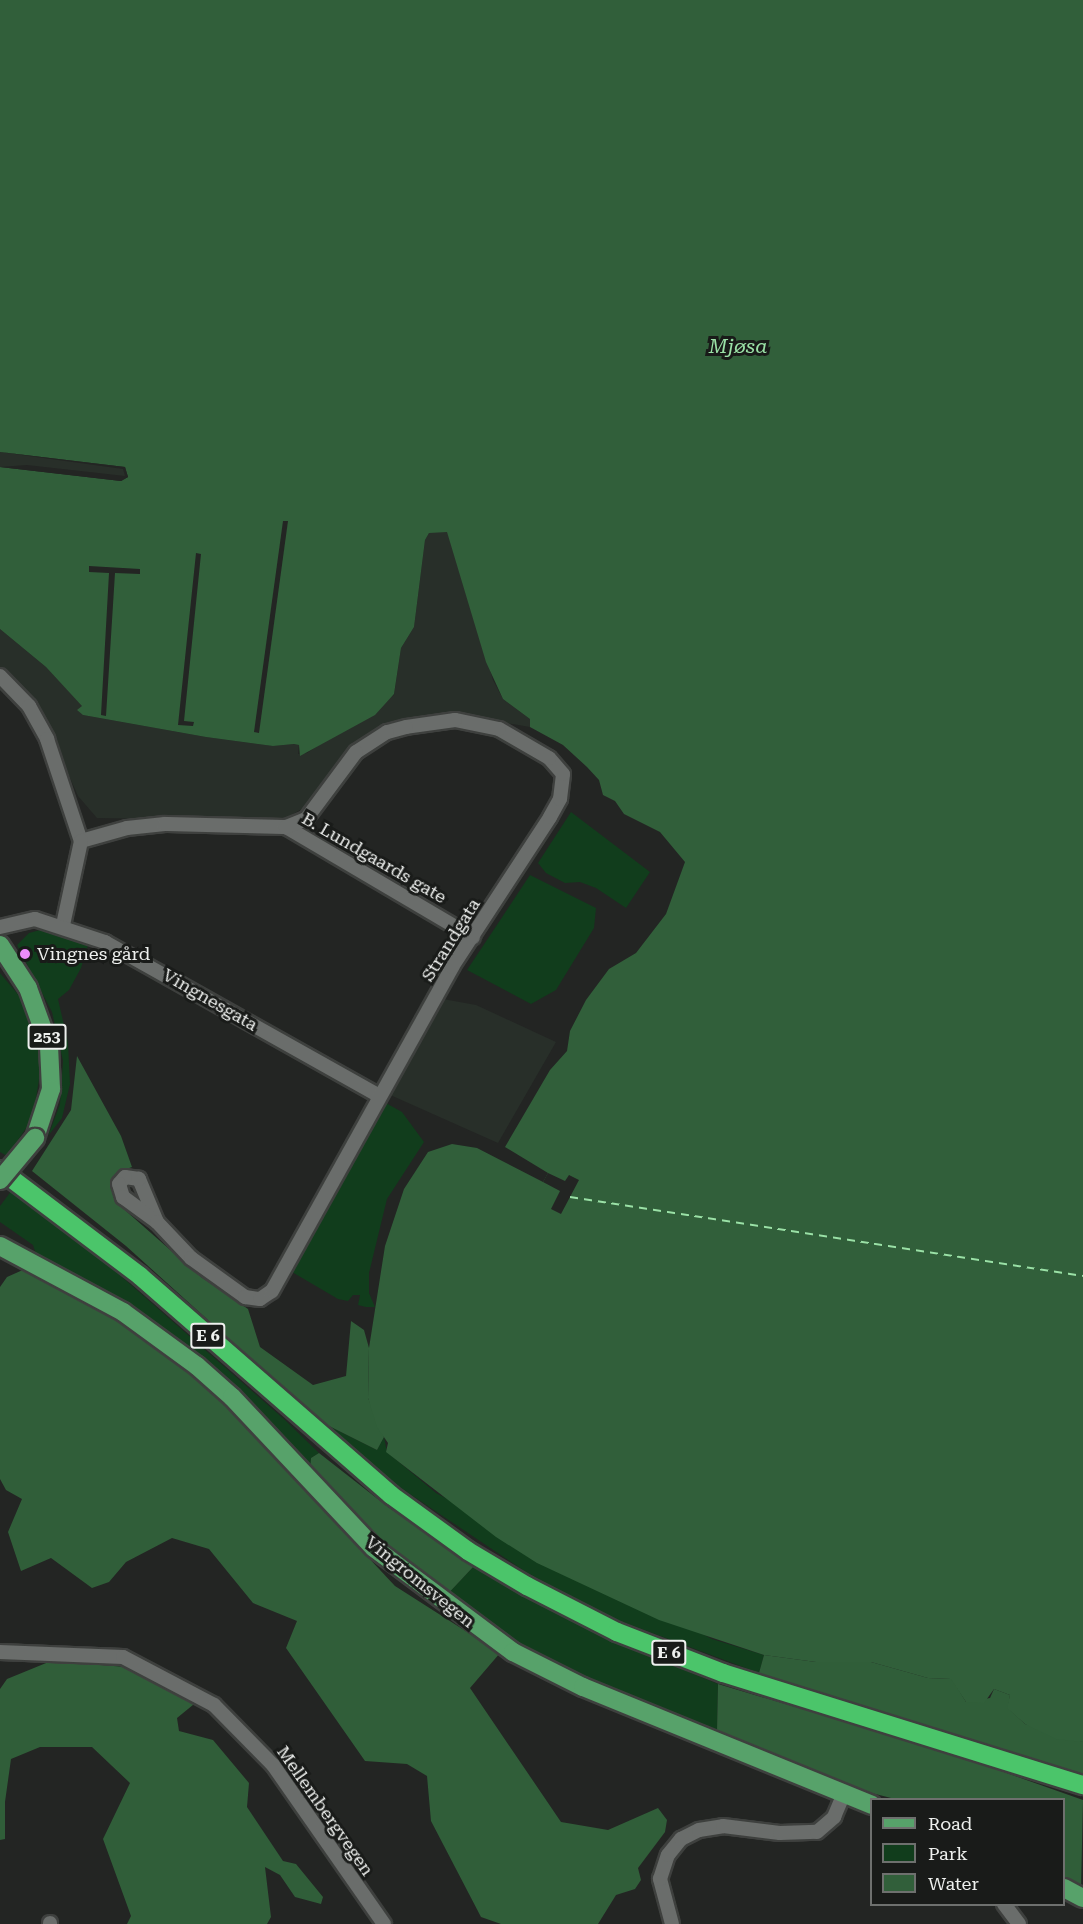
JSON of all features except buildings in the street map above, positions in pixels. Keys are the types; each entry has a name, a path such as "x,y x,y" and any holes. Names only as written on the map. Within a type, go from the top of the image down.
{"highway":[{"name":"E 6","path":"0,1170 118,1258 391,1494 468,1551 527,1586 617,1632 723,1674 1083,1785"}],"main road":[{"name":"253","path":"0,945 28,988 49,1046 51,1089 35,1138 0,1180"},
{"name":"Vingromsvegen","path":"0,1246 114,1307 197,1366 232,1397 374,1548 513,1652 583,1687 870,1804"},
{"path":"1065,1889 1083,1898"}],"street":[{"path":"0,676 29,706 47,739 81,841 63,925"},
{"name":"Strandgata","path":"157,1222 191,1258 246,1297 266,1296 379,1096 473,937 527,857 560,799 563,774 549,758 515,737 471,721 455,720 387,732 356,752 306,819 286,827"},
{"name":"B. Lundgaards gate","path":"81,841 127,828 165,824 286,827 473,937"},
{"name":"Vingnesgata","path":"0,927 35,919 63,925 131,956 379,1096"},
{"name":"Mellembergvegen","path":"0,1653 123,1657 214,1704 273,1765 384,1924"},
{"path":"672,1924 660,1879 668,1855 681,1839 699,1830 723,1826 780,1833 817,1832 834,1817 844,1793"},
{"path":"1005,1906 1019,1924"}],"shaded area":[{"path":"0,452 125,467 128,472 125,480 0,467"},
{"path":"439,530 448,532 451,540 493,680 503,699 530,719 530,727 447,713 382,724 350,749 305,807 281,821 97,818 78,796 38,706 0,671 0,629 46,667 83,706 83,715 206,737 273,746 294,744 299,745 298,754 307,753 394,695 401,648 414,627 425,540 429,533"},
{"path":"443,999 476,1005 556,1042 498,1143 388,1094"},
{"path":"77,1056 121,1136 132,1167 121,1171 111,1185 118,1204 201,1277 248,1309 260,1347 313,1385 346,1376 351,1321 364,1330 369,1348 368,1398 384,1437 377,1450 321,1422 126,1246 32,1171 71,1110"},
{"path":"25,1269 117,1318 168,1355 217,1396 395,1586 500,1653 470,1688 561,1822 608,1830 658,1808 667,1820 665,1832 638,1868 641,1880 635,1889 616,1895 598,1924 501,1924 481,1917 431,1821 427,1776 407,1764 365,1761 286,1648 297,1621 253,1603 209,1549 172,1538 126,1562 109,1582 92,1588 51,1558 21,1571 8,1532 22,1499 6,1490 0,1479 0,1287 7,1277"},
{"path":"319,1453 388,1507 474,1566 444,1598 367,1532 310,1471 311,1458"},
{"path":"764,1655 816,1662 871,1662 928,1678 952,1679 966,1702 990,1698 994,1689 1010,1695 1008,1708 1025,1724 1083,1742 1083,1774 759,1673"},
{"path":"51,1661 126,1667 199,1700 177,1718 179,1731 213,1740 249,1783 247,1807 283,1861 296,1864 323,1897 321,1904 295,1897 280,1875 265,1867 271,1917 267,1924 127,1924 131,1916 103,1839 130,1783 92,1747 40,1747 11,1759 5,1802 5,1839 0,1840 0,1689 7,1679"},
{"path":"718,1684 950,1753 1083,1800 1081,1888 1065,1880 1065,1798 891,1798 848,1787 717,1731"}],"green space":[{"path":"571,812 650,872 626,908 596,888 580,882 565,883 546,873 538,863"},
{"path":"530,875 596,908 594,928 556,990 531,1004 467,970"},
{"path":"40,930 60,931 89,942 81,968 69,990 58,999 68,1043 70,1084 62,1118 48,1136 60,1104 63,1061 52,1012 17,945 29,933"},
{"path":"0,973 21,998 39,1049 40,1073 33,1118 7,1156 0,1152"},
{"path":"384,1102 402,1112 424,1142 387,1199 369,1273 369,1293 375,1307 366,1307 358,1305 360,1295 353,1295 348,1301 338,1299 292,1272"},
{"path":"12,1190 106,1263 285,1420 319,1453 311,1458 310,1471 247,1399 193,1352 36,1254 33,1245 0,1222 0,1206"},
{"path":"321,1422 377,1450 384,1437 387,1452 436,1493 712,1639 764,1655 759,1673 607,1616 526,1572 398,1486"},
{"path":"474,1566 527,1598 614,1641 718,1684 717,1731 576,1678 507,1640 444,1598"}],"water":[{"name":"Mjøsa","path":"0,0 1083,0 1083,1742 1056,1739 1025,1724 1007,1708 1010,1695 994,1689 984,1703 966,1702 951,1679 928,1678 871,1662 816,1662 764,1655 659,1620 537,1563 496,1537 386,1452 388,1443 377,1427 368,1398 369,1348 385,1246 404,1189 428,1152 452,1144 477,1148 543,1182 548,1173 505,1147 550,1070 567,1051 570,1031 586,1000 609,969 636,953 666,914 685,862 660,832 624,814 615,801 603,795 599,780 563,745 530,727 530,719 503,699 486,662 447,532 429,533 425,540 414,627 401,648 394,694 375,715 300,756 299,745 294,744 273,746 206,737 83,715 77,710 82,706 46,667 0,629 0,467 121,481 128,477 125,467 0,452"}],"pier":[{"path":"0,452 125,467 128,477 121,481 0,467 27,465 125,476 123,469"},
{"path":"283,521 288,521 259,733 254,732"},
{"path":"196,553 201,554 184,721 194,722 193,726 178,725"},
{"path":"89,566 140,569 140,574 115,573 106,716 101,715 109,573 89,572"},
{"path":"548,1173 565,1181 569,1175 579,1180 561,1214 551,1209 560,1191 543,1182"}],"ferry route":[{"path":"570,1197 1083,1276"}],"place":[{"name":"Vingnes gård","path":"25,954"}]}
